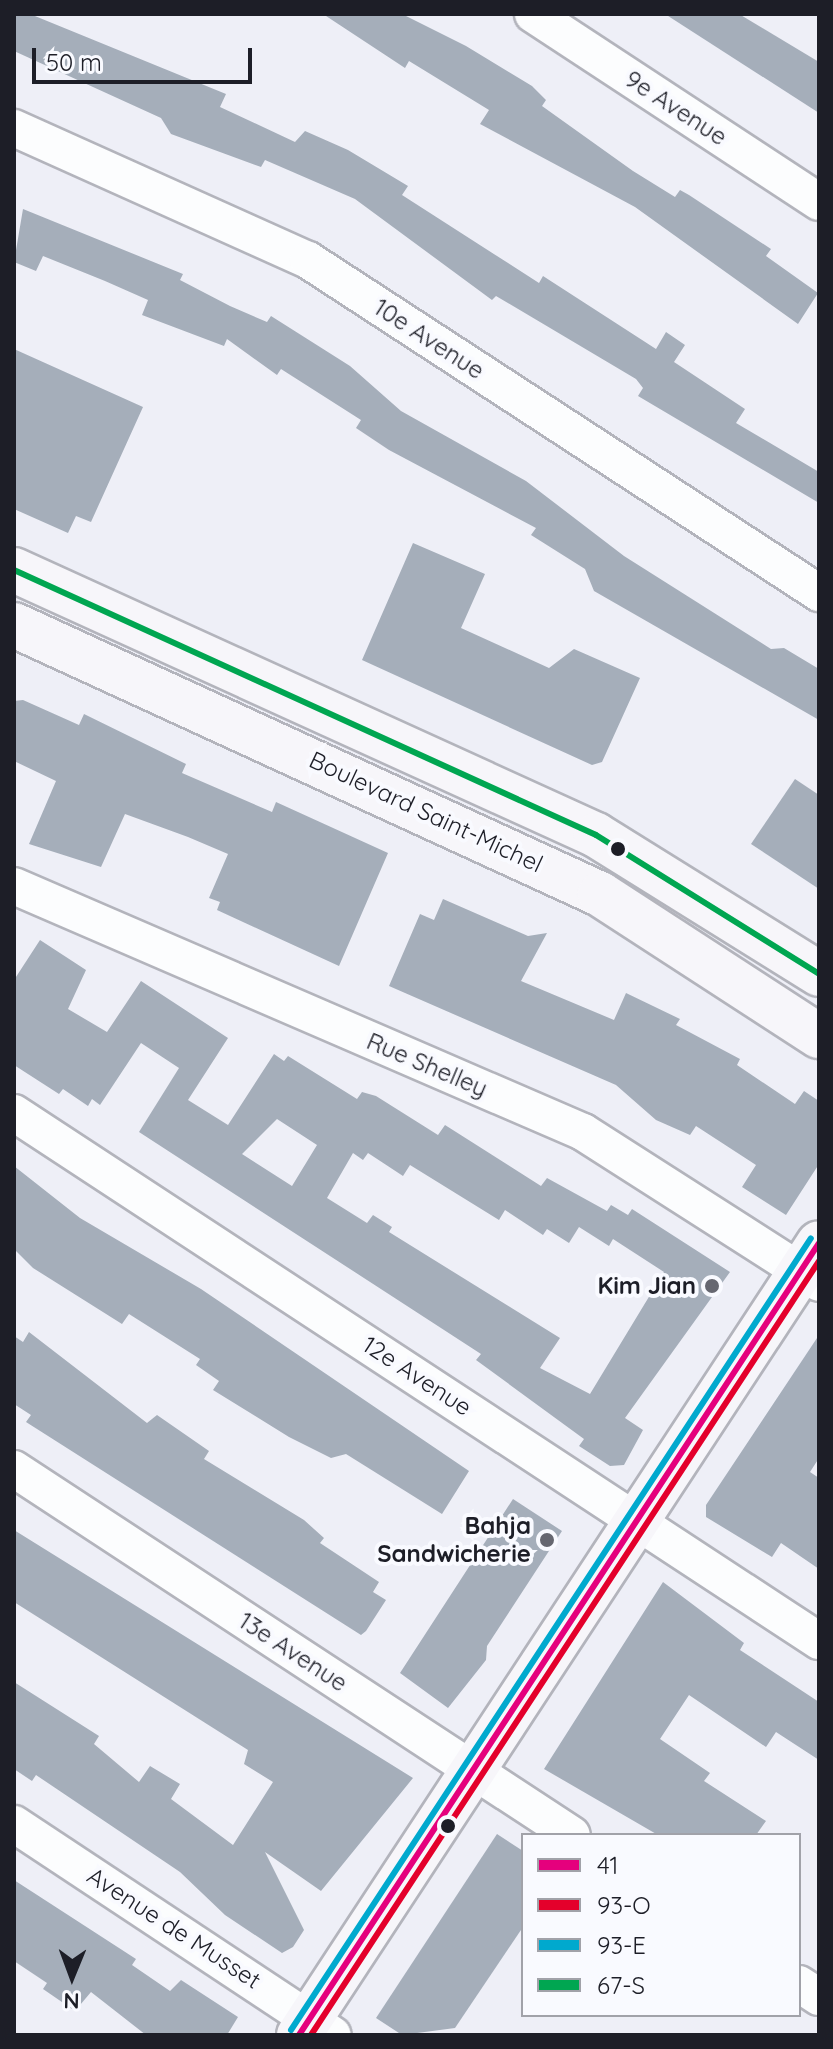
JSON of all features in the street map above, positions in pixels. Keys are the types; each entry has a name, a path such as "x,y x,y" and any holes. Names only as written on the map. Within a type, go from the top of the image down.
{"main road":[{"name":"Boulevard Saint-Michel","path":"14,570 596,835 819,974"},
{"name":"Boulevard Saint-Michel","path":"14,625 600,894 819,1036"},
{"path":"314,2030 472,1769 635,1519 813,1266"}],"street":[{"name":"9e Avenue","path":"533,14 819,202"},
{"name":"10e Avenue","path":"14,128 308,260 819,593"},
{"name":"Rue Shelley","path":"18,898 583,1132 813,1266"},
{"name":"12e Avenue","path":"14,1113 819,1641"},
{"name":"13e Avenue","path":"14,1469 569,1833"},
{"name":"Avenue de Musset","path":"14,1824 314,2030"},
{"path":"801,1985 819,1997"}],"building":[{"path":"14,14 30,14 226,94 220,107 295,142 305,131 348,150 408,186 402,195 539,283 543,276 656,349 666,332 685,345 674,362 745,409 736,423 819,472 819,503 638,396 643,388 636,379 496,296 492,300 355,199 265,160 261,167 171,134 161,118 14,51"},
{"path":"323,14 406,16 466,46 532,86 546,100 542,106 633,171 675,197 680,190 689,195 771,249 766,256 818,293 798,324 635,207 480,124 489,110 409,61 405,68"},
{"path":"665,14 739,14 819,62 819,113"},
{"path":"23,209 183,274 180,280 267,322 271,316 350,366 401,411 526,481 624,556 771,649 784,648 819,669 819,720 594,591 585,569 531,535 536,528 389,450 356,428 361,420 281,369 277,375 227,339 224,346 142,315 148,300 43,256 36,271 14,262"},
{"path":"14,349 143,407 91,522 76,516 68,533 14,509"},
{"path":"413,543 485,574 461,628 549,668 574,649 640,678 602,762 592,765 362,660"},
{"path":"23,700 79,725 84,714 186,764 182,773 272,812 276,802 388,853 339,966 217,910 220,902 209,898 228,854 188,837 125,814 101,867 29,844 56,781 14,761 14,701"},
{"path":"795,779 819,795 819,889 751,844"},
{"path":"443,899 528,936 547,933 521,981 614,1020 626,993 680,1019 676,1025 740,1059 737,1065 795,1104 804,1091 819,1101 819,1164 786,1215 742,1187 756,1165 696,1126 690,1135 656,1120 616,1085 389,986 420,914 434,920"},
{"path":"40,940 86,970 68,1009 107,1032 141,981 228,1038 188,1100 228,1125 274,1054 284,1061 288,1056 357,1099 362,1092 376,1096 438,1135 445,1125 541,1186 547,1178 607,1211 611,1205 628,1215 632,1209 730,1272 625,1418 643,1430 624,1465 610,1466 579,1446 584,1439 476,1360 481,1354 139,1132 179,1068 141,1043 100,1105 92,1099 88,1106 63,1089 59,1094 14,1065 14,980","holes":["277,1119 317,1145 292,1186 242,1154","353,1153 363,1160 368,1153 403,1176 410,1165 499,1220 505,1210 543,1235 547,1229 569,1243 579,1227 609,1246 613,1239 664,1272 590,1394 540,1368 560,1338 389,1232 392,1227 373,1215 367,1223 327,1198"]},
{"path":"14,1166 80,1218 201,1289 469,1471 442,1514 346,1454 331,1458 289,1437 213,1390 219,1381 196,1365 200,1359 129,1314 122,1324 33,1268 14,1249"},
{"path":"29,1332 147,1423 157,1415 209,1451 204,1459 304,1520 324,1538 320,1543 379,1582 373,1592 386,1600 366,1631 361,1635 26,1422 31,1415 14,1404 14,1336 23,1342"},
{"path":"819,1335 819,1458 810,1472 819,1478 819,1569 781,1543 772,1557 706,1517 706,1505"},
{"path":"513,1499 562,1531 487,1646 486,1660 448,1708 400,1673"},
{"path":"14,1530 413,1778 321,1891 265,1852 304,1930 293,1947 282,1953 225,1915 180,1872 36,1775 32,1781 14,1769 14,1682 99,1736 94,1744 139,1782 150,1766 180,1784 171,1799 233,1845 273,1782 244,1764 248,1750 14,1602"},
{"path":"663,1582 744,1643 740,1650 819,1702 819,1760 776,1732 766,1747 689,1695 660,1739 710,1773 704,1781 766,1821 757,1833 655,1833 544,1769"},
{"path":"497,1834 521,1850 521,1930 455,2028 402,2035 376,2018"},
{"path":"14,1880 136,1959 132,1965 170,1991 181,1980 238,2017 227,2035 146,2035 91,1992 75,2011 43,1989 47,1983 14,1961"}],"transit line":[{"name":"67-S","path":"14,570 596,835 819,974"},
{"name":"93-E","path":"291,2030 811,1238"},
{"name":"41","path":"299,2035 819,1243"},
{"name":"93-O","path":"311,2035 819,1261"}],"place":[{"name":"Kim Jian","path":"712,1286"},
{"name":"Bahja Sandwicherie","path":"547,1540"}]}
